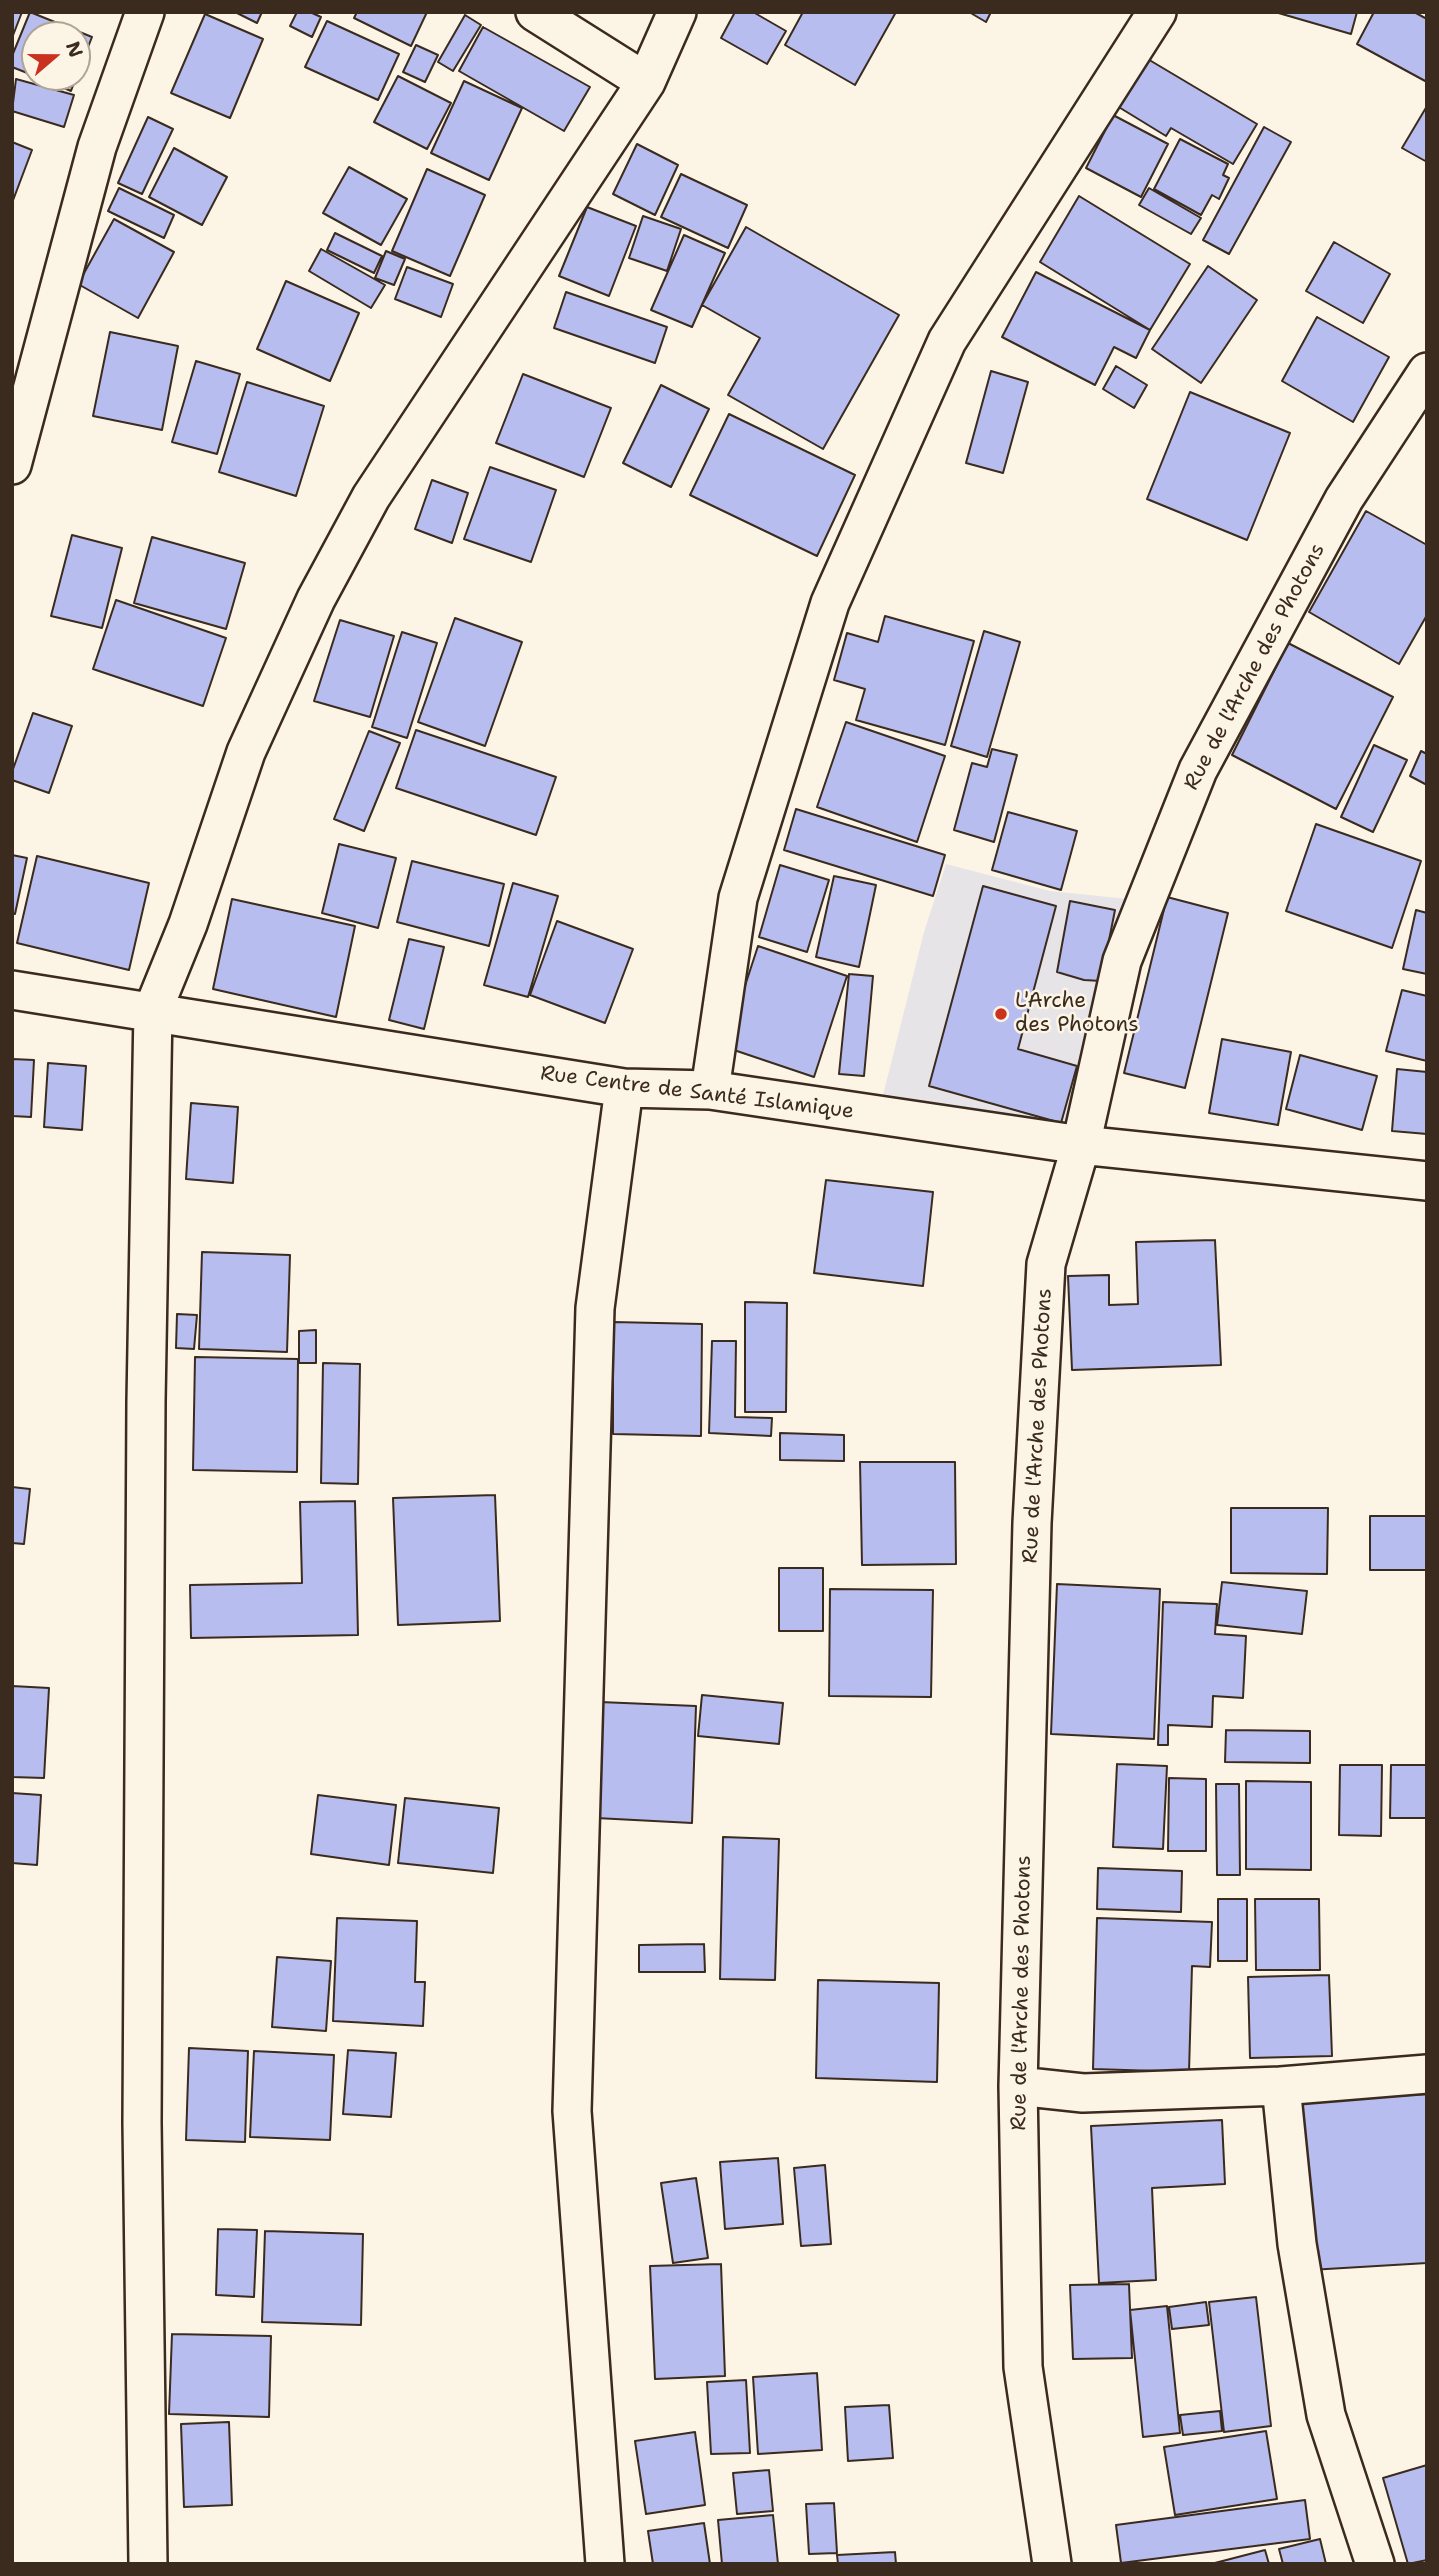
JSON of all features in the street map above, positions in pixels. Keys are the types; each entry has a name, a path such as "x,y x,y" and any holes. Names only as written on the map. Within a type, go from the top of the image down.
{"street":[{"path":"12,465 97,147 145,12"},
{"path":"535,12 646,82"},
{"path":"148,2564 142,2122 146,1401 153,1010 188,923 246,752 316,598 371,497 646,82 677,12"},
{"path":"709,1090 738,898 830,603 947,341 1157,12"},
{"name":"Rue de l'Arche des Photons","path":"1052,2564 1023,2367 1018,2086 1032,1523 1046,1264 1081,1145 1122,961 1198,770 1344,499 1427,372"},
{"name":"Rue Centre de Santé Islamique","path":"12,990 153,1010 624,1088 709,1090 1081,1145 1427,1181"},
{"path":"605,2564 572,2111 595,1308 624,1088"},
{"path":"1018,2086 1083,2093 1281,2086 1427,2074"},
{"path":"1281,2086 1297,2244 1326,2415 1375,2564"}],"shaded area":[{"name":"L'Arche des Photons","path":"946,864 1050,891 1128,899 1067,1138 883,1095 924,932"}],"building":[{"path":"12,12 22,12 12,38"},
{"path":"30,12 52,21 26,21"},
{"path":"235,12 262,12 257,23"},
{"path":"297,12 310,12 321,17 312,37 290,26"},
{"path":"357,12 427,12 411,46 354,18"},
{"path":"735,12 753,12 786,31 767,64 721,38"},
{"path":"803,12 896,12 855,85 785,45"},
{"path":"969,12 991,12 986,22"},
{"path":"1275,12 1357,12 1351,34"},
{"path":"1374,12 1414,12 1427,19 1427,82 1357,44"},
{"path":"205,14 263,39 230,118 171,93"},
{"path":"465,15 481,25 453,71 438,62"},
{"path":"327,21 399,54 378,100 305,67"},
{"path":"483,27 590,87 564,131 459,71"},
{"path":"21,34 21,71 12,67 12,56"},
{"path":"416,45 438,55 425,82 403,72"},
{"path":"1146,58 1257,124 1233,164 1171,128 1166,136 1117,106"},
{"path":"398,76 451,103 427,149 374,122"},
{"path":"16,79 21,80 21,91 60,91 74,95 64,127 12,111"},
{"path":"464,81 522,108 489,180 431,153"},
{"path":"1427,106 1427,162 1402,148"},
{"path":"1113,115 1168,144 1141,197 1086,168"},
{"path":"148,117 173,129 142,194 118,183"},
{"path":"1264,127 1291,142 1229,254 1203,240"},
{"path":"1180,139 1228,164 1223,175 1229,178 1219,199 1212,195 1201,215 1154,189"},
{"path":"12,142 32,150 12,203"},
{"path":"637,144 678,165 655,215 613,194"},
{"path":"174,148 227,177 202,225 149,197"},
{"path":"349,167 407,199 381,245 323,213"},
{"path":"427,169 485,195 450,276 392,251"},
{"path":"681,174 747,205 728,248 661,217"},
{"path":"119,188 174,215 164,238 108,211"},
{"path":"1149,188 1201,218 1191,234 1139,205"},
{"path":"1079,196 1190,264 1150,330 1040,262"},
{"path":"587,207 636,226 609,296 559,276"},
{"path":"643,216 681,229 667,271 629,258"},
{"path":"114,219 174,252 138,318 78,284"},
{"path":"746,227 899,315 823,449 728,395 760,338 702,305"},
{"path":"335,233 382,256 374,273 327,250"},
{"path":"684,235 725,253 692,327 651,310"},
{"path":"1334,242 1390,274 1363,323 1306,291"},
{"path":"321,249 385,285 371,308 309,271"},
{"path":"386,251 405,259 394,285 375,278"},
{"path":"1208,266 1257,300 1201,383 1152,349"},
{"path":"407,267 453,284 441,317 395,299"},
{"path":"1036,272 1150,330 1136,358 1114,347 1095,385 1002,337"},
{"path":"286,281 359,313 330,381 257,349"},
{"path":"566,292 667,327 655,363 554,328"},
{"path":"1317,317 1389,357 1353,422 1282,381"},
{"path":"110,332 178,346 162,430 93,416"},
{"path":"196,361 240,374 217,454 172,442"},
{"path":"1116,366 1147,385 1134,408 1103,389"},
{"path":"991,371 1028,382 1003,473 966,463"},
{"path":"523,374 611,408 584,477 496,443"},
{"path":"247,382 324,406 296,496 219,472"},
{"path":"661,385 709,409 671,487 623,463"},
{"path":"1190,392 1290,433 1247,540 1147,499"},
{"path":"729,414 855,475 817,556 690,495"},
{"path":"490,467 556,490 531,562 464,539"},
{"path":"432,480 468,493 452,543 415,529"},
{"path":"1366,511 1427,545 1427,615 1399,664 1309,612"},
{"path":"72,535 122,548 102,628 51,616"},
{"path":"152,537 245,563 226,629 134,603"},
{"path":"116,600 226,638 203,706 93,669"},
{"path":"885,616 974,641 945,745 856,720 865,689 834,680 847,633 878,642"},
{"path":"455,618 522,642 485,746 418,722"},
{"path":"340,620 394,636 370,717 314,701"},
{"path":"984,631 1020,642 987,757 951,746"},
{"path":"402,632 437,643 407,738 372,727"},
{"path":"1288,643 1393,697 1336,809 1232,755"},
{"path":"33,713 72,726 49,793 12,780 12,772"},
{"path":"846,722 945,756 917,842 817,807"},
{"path":"416,730 556,777 536,835 396,788"},
{"path":"369,731 400,743 364,831 334,819"},
{"path":"1374,745 1407,760 1373,832 1341,817"},
{"path":"992,749 1017,755 994,842 954,830 972,763 987,767"},
{"path":"1421,751 1427,754 1427,785 1410,776"},
{"path":"796,809 945,855 933,896 784,850"},
{"path":"1008,812 1077,831 1061,890 992,870"},
{"path":"1316,824 1421,861 1392,948 1286,911"},
{"path":"339,844 396,858 378,928 322,913"},
{"path":"12,855 27,858 15,914 12,913"},
{"path":"37,856 149,883 129,970 17,943"},
{"path":"412,861 504,884 489,946 397,922"},
{"path":"780,865 829,880 807,952 759,937"},
{"path":"834,876 876,885 859,967 816,957"},
{"path":"513,883 558,896 528,997 484,985"},
{"path":"983,886 1056,906 1018,1049 1077,1066 1061,1123 929,1086"},
{"path":"1167,897 1228,913 1185,1088 1124,1073"},
{"path":"232,899 355,926 336,1017 213,989"},
{"path":"1070,901 1115,910 1101,981 1084,980 1057,972"},
{"path":"1416,910 1427,913 1427,974 1403,969"},
{"path":"557,921 633,949 605,1023 530,995"},
{"path":"409,939 444,947 424,1029 389,1020"},
{"path":"758,946 847,976 814,1077 725,1047"},
{"path":"849,974 873,976 864,1076 839,1074"},
{"path":"1402,990 1427,996 1427,1061 1386,1051"},
{"path":"1222,1039 1291,1052 1278,1125 1209,1113"},
{"path":"1300,1055 1377,1076 1362,1130 1286,1109"},
{"path":"12,1059 34,1060 31,1117 12,1116"},
{"path":"48,1063 86,1066 82,1130 44,1127"},
{"path":"1397,1069 1427,1072 1427,1134 1392,1131"},
{"path":"191,1103 238,1107 233,1183 186,1179"},
{"path":"826,1180 933,1192 923,1286 814,1273"},
{"path":"1215,1240 1221,1365 1072,1370 1068,1276 1109,1275 1109,1305 1138,1304 1136,1242"},
{"path":"202,1252 290,1255 287,1352 199,1349"},
{"path":"745,1302 787,1303 786,1412 745,1412"},
{"path":"177,1314 197,1315 194,1349 176,1348"},
{"path":"613,1322 702,1324 701,1436 613,1434"},
{"path":"316,1330 316,1363 299,1363 299,1331"},
{"path":"712,1341 736,1341 735,1417 772,1418 771,1436 709,1433"},
{"path":"195,1357 298,1359 297,1472 193,1470"},
{"path":"323,1363 360,1364 358,1484 321,1483"},
{"path":"780,1433 844,1435 844,1461 780,1460"},
{"path":"860,1462 955,1462 956,1564 862,1565"},
{"path":"12,1487 30,1489 24,1544 12,1543"},
{"path":"495,1495 500,1621 398,1625 393,1498"},
{"path":"355,1501 358,1635 191,1638 190,1585 302,1583 300,1502"},
{"path":"1231,1508 1328,1508 1327,1574 1231,1573"},
{"path":"1370,1516 1427,1516 1427,1570 1370,1570"},
{"path":"779,1568 823,1568 823,1631 779,1631"},
{"path":"1222,1582 1307,1591 1302,1634 1217,1625"},
{"path":"1057,1584 1160,1589 1154,1739 1051,1734"},
{"path":"830,1589 933,1590 931,1697 829,1696"},
{"path":"1163,1602 1217,1604 1215,1634 1246,1636 1243,1698 1213,1696 1212,1727 1168,1725 1168,1745 1158,1745"},
{"path":"12,1686 49,1688 44,1778 12,1777"},
{"path":"702,1695 783,1703 779,1744 698,1736"},
{"path":"600,1702 696,1706 692,1823 596,1818"},
{"path":"1226,1730 1310,1731 1310,1763 1225,1762"},
{"path":"1117,1764 1167,1766 1163,1849 1113,1847"},
{"path":"1340,1765 1382,1765 1381,1836 1339,1835"},
{"path":"1391,1765 1427,1765 1427,1818 1390,1818"},
{"path":"1169,1778 1206,1779 1206,1851 1168,1851"},
{"path":"1246,1781 1311,1782 1311,1870 1246,1869"},
{"path":"1216,1784 1239,1784 1240,1875 1217,1875"},
{"path":"12,1793 41,1795 37,1865 12,1863"},
{"path":"318,1795 396,1805 389,1865 311,1854"},
{"path":"405,1798 499,1808 493,1873 398,1863"},
{"path":"723,1837 779,1839 775,1980 720,1979"},
{"path":"1098,1868 1182,1871 1181,1912 1097,1909"},
{"path":"1218,1899 1247,1899 1247,1961 1218,1961"},
{"path":"1255,1899 1319,1899 1320,1970 1256,1970"},
{"path":"337,1918 417,1921 415,1982 425,1982 423,2026 333,2021"},
{"path":"1097,1918 1212,1922 1210,1967 1192,1966 1189,2072 1093,2069"},
{"path":"704,1944 705,1972 639,1972 639,1945"},
{"path":"277,1957 331,1961 326,2031 272,2027"},
{"path":"1329,1975 1332,2056 1250,2058 1248,1977"},
{"path":"818,1980 939,1983 937,2082 816,2078"},
{"path":"189,2048 248,2051 245,2142 186,2140"},
{"path":"348,2050 396,2053 391,2117 343,2114"},
{"path":"254,2051 334,2055 330,2140 250,2137"},
{"path":"1427,2094 1427,2263 1310,2270 1299,2102"},
{"path":"1222,2120 1225,2184 1152,2188 1156,2280 1099,2283 1091,2126"},
{"path":"778,2158 783,2224 725,2229 720,2162"},
{"path":"825,2165 831,2244 801,2246 794,2168"},
{"path":"696,2178 708,2258 673,2263 661,2183"},
{"path":"218,2229 257,2230 254,2297 216,2295"},
{"path":"265,2231 363,2234 361,2325 262,2322"},
{"path":"721,2264 725,2376 655,2379 650,2266"},
{"path":"1129,2284 1132,2358 1073,2359 1070,2285"},
{"path":"1256,2297 1271,2426 1224,2432 1209,2302"},
{"path":"1206,2302 1209,2325 1172,2329 1169,2307"},
{"path":"1167,2306 1180,2433 1143,2437 1130,2310"},
{"path":"172,2334 271,2336 269,2417 169,2414"},
{"path":"817,2373 822,2450 758,2454 753,2377"},
{"path":"746,2380 750,2453 711,2454 707,2382"},
{"path":"889,2405 893,2458 848,2461 845,2407"},
{"path":"1220,2411 1222,2431 1183,2435 1180,2415"},
{"path":"229,2422 232,2505 184,2507 181,2424"},
{"path":"1266,2431 1277,2499 1175,2515 1164,2447"},
{"path":"695,2432 705,2505 646,2514 635,2441"},
{"path":"1427,2465 1427,2560 1408,2564 1383,2478"},
{"path":"769,2470 773,2511 737,2514 733,2473"},
{"path":"1305,2500 1310,2539 1121,2563 1116,2525"},
{"path":"834,2503 837,2553 809,2554 806,2504"},
{"path":"773,2515 778,2564 722,2564 718,2520"},
{"path":"704,2523 710,2564 653,2564 648,2531"},
{"path":"1320,2539 1326,2564 1283,2564 1279,2549"},
{"path":"1265,2550 1269,2564 1211,2564"},
{"path":"895,2552 896,2564 838,2564 837,2555"}],"place":[{"name":"L'Arche des Photons","path":"1001,1014"}]}
